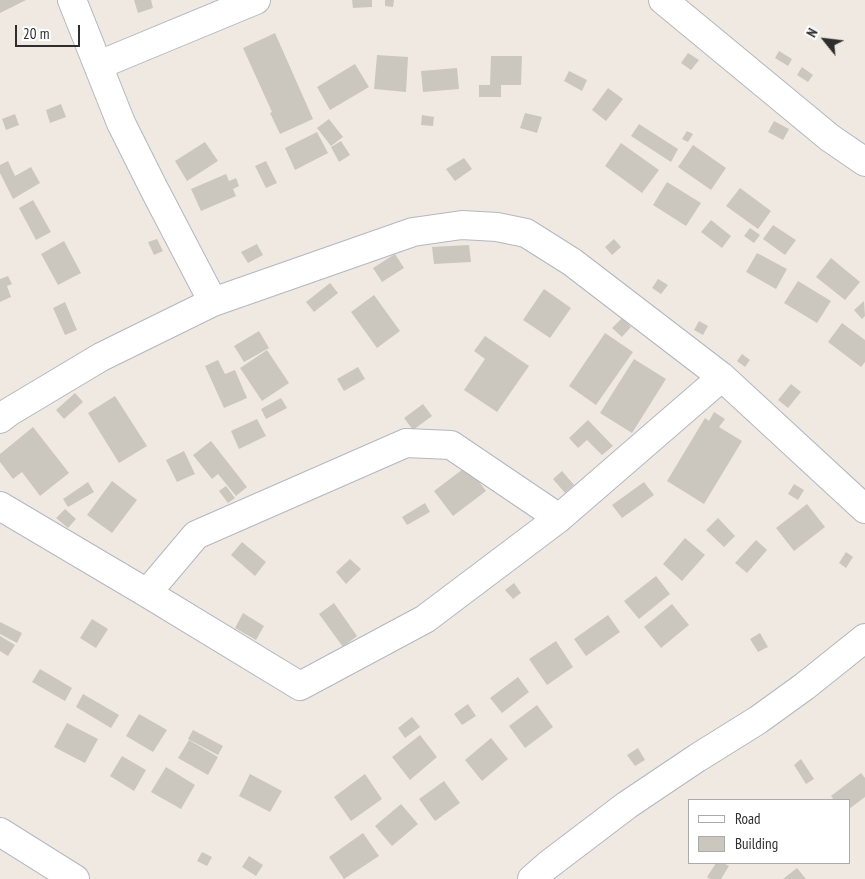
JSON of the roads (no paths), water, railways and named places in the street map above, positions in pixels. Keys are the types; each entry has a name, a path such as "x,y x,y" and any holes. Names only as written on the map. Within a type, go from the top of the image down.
{"street":[{"path":"72,0 121,123 213,302"},
{"path":"99,65 256,0"},
{"path":"663,0 830,138 865,162"},
{"path":"0,420 9,412 101,357 213,302 413,232 462,224 497,227 526,233 572,262 722,377 865,509"},
{"path":"0,506 300,686 425,619 559,518 722,377"},
{"path":"147,593 196,535 406,443 451,445 559,518"},
{"path":"532,879 628,805 697,758 758,720 805,686 865,638"},
{"path":"0,832 76,879"}]}
